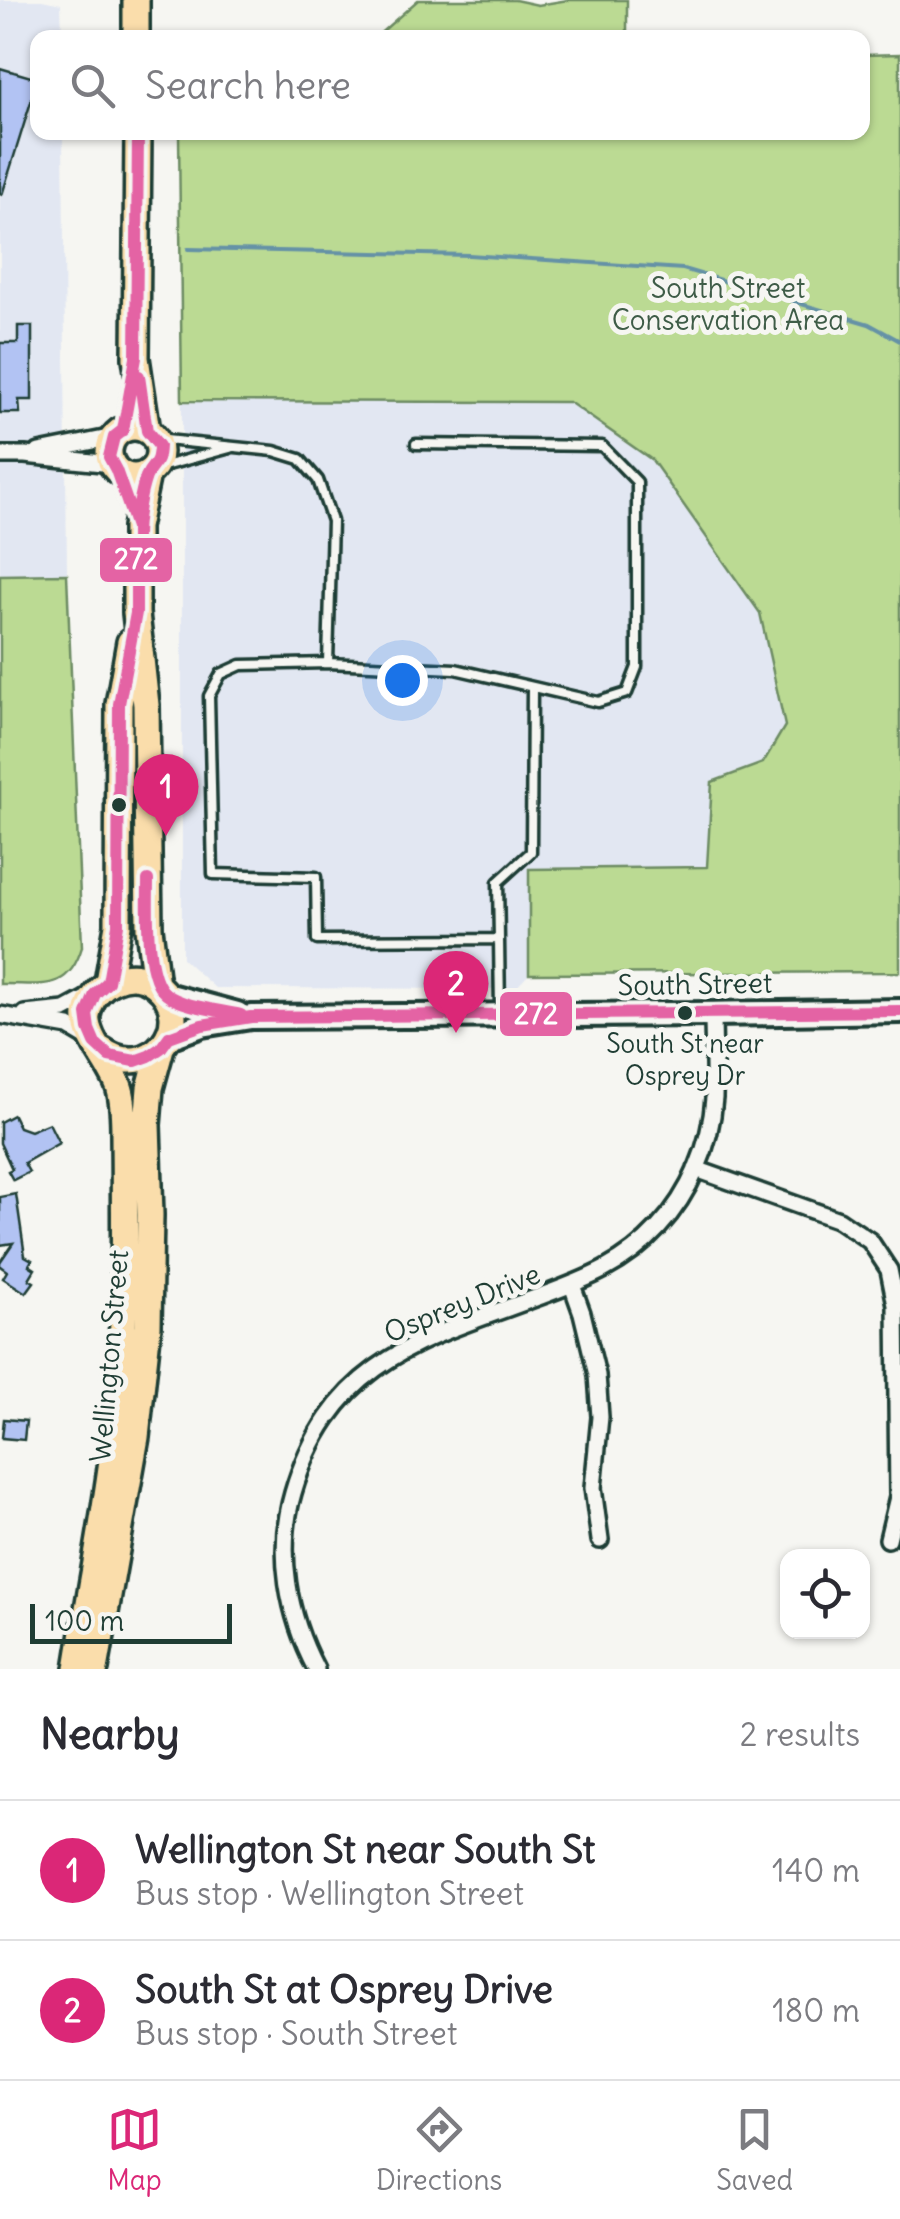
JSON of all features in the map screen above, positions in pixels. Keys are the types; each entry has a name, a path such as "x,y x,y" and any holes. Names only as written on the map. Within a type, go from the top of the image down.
{"main road":[{"path":"136,0 136,30"},
{"path":"135,434 138,140"},
{"path":"135,434 160,454 150,472 131,477 114,467 109,450 135,434"},
{"name":"Wellington Street","path":"114,467 136,527"},
{"name":"Wellington Street","path":"95,1669 136,1437 148,1326 150,1215 146,1124 150,1088 173,1023 172,1008 161,990 149,928 146,704 136,613 136,527 150,472"},
{"name":"Wellington Street","path":"78,1669 114,1440 123,1313 124,1126 120,1088 89,1029 88,1014 102,988 118,925 119,704 136,613"},
{"path":"102,988 122,977 134,976 161,990"},
{"path":"98,1046 123,1060 135,1061 150,1056 165,1042"}],"street":[{"path":"25,455 135,434"},
{"path":"0,455 114,467"},
{"path":"3,1015 65,1010 102,988"},
{"name":"South Street","path":"161,990 202,1006 250,1016"},
{"name":"South Street","path":"165,1042 202,1025 250,1016 900,1010"},
{"name":"Osprey Drive","path":"316,1669 298,1629 288,1588 284,1546 290,1504 302,1463 324,1422 351,1388 383,1362 414,1344 601,1273 633,1254 660,1226 682,1197 708,1134 714,1100 713,1014"},
{"path":"3,1015 69,1028 98,1046"},
{"path":"696,1168 839,1220 870,1241 889,1270 896,1305 898,1498 888,1539"},
{"path":"572,1285 597,1375 600,1417 593,1488 600,1540"}],"lane":[{"path":"135,434 274,451 300,459 318,480 332,521 328,664"},
{"path":"416,444 602,446 637,482 638,668 627,693 598,702 455,669 241,664 221,674 209,696 213,874 316,877 317,940 499,939"},
{"path":"150,472 234,446"},
{"path":"500,1016 498,882 532,852 532,687"}],"shaded area":[{"path":"0,0 42,0 61,4 62,30 30,30 30,140 63,140 67,574 0,575"},
{"path":"182,401 569,402 652,460 760,613 785,725 763,763 713,782 707,868 529,869 529,974 515,989 215,988 182,958"}],"green space":[{"path":"418,0 515,0 538,5 568,0 627,0 627,30 384,30"},
{"name":"South Street Conservation Area","path":"900,54 900,972 529,974 529,869 707,867 712,782 763,763 785,726 760,613 652,460 569,402 182,401 179,140 870,140 870,55"},
{"path":"67,574 82,947 76,962 61,979 40,984 0,984 0,575"}],"building":[{"path":"0,68 30,77 30,105 0,194"},
{"path":"18,326 32,326 32,400 19,400 20,413 0,413 0,343 18,343"},
{"path":"13,1115 19,1127 30,1131 49,1123 59,1143 24,1163 29,1172 13,1180 0,1143 0,1122"},
{"path":"16,1194 25,1256 32,1260 29,1265 35,1269 29,1279 34,1282 26,1293 3,1278 7,1271 0,1266 13,1243 0,1245 0,1197"},
{"path":"4,1419 26,1421 24,1440 2,1438"}],"waterway":[{"path":"188,249 469,255 683,269 869,324 900,341"}],"transit line":[{"name":"272","path":"138,140 136,358 123,430 114,437 109,457 136,527 136,613 119,704 118,925 108,982 95,994 87,1014 95,1043 109,1056 135,1061 161,1048 169,1037 202,1025 251,1017 900,1011"},
{"name":"272","path":"136,538 142,491 159,446 147,431 139,376"},
{"name":"272","path":"148,880 149,940 159,985 166,994 182,1002 241,1015"}],"place":[{"name":"Wellington St near South St","path":"166,836"},
{"name":"South St near Osprey Dr","path":"685,1013"},
{"name":"South St at Osprey Drive","path":"456,1033"}]}
